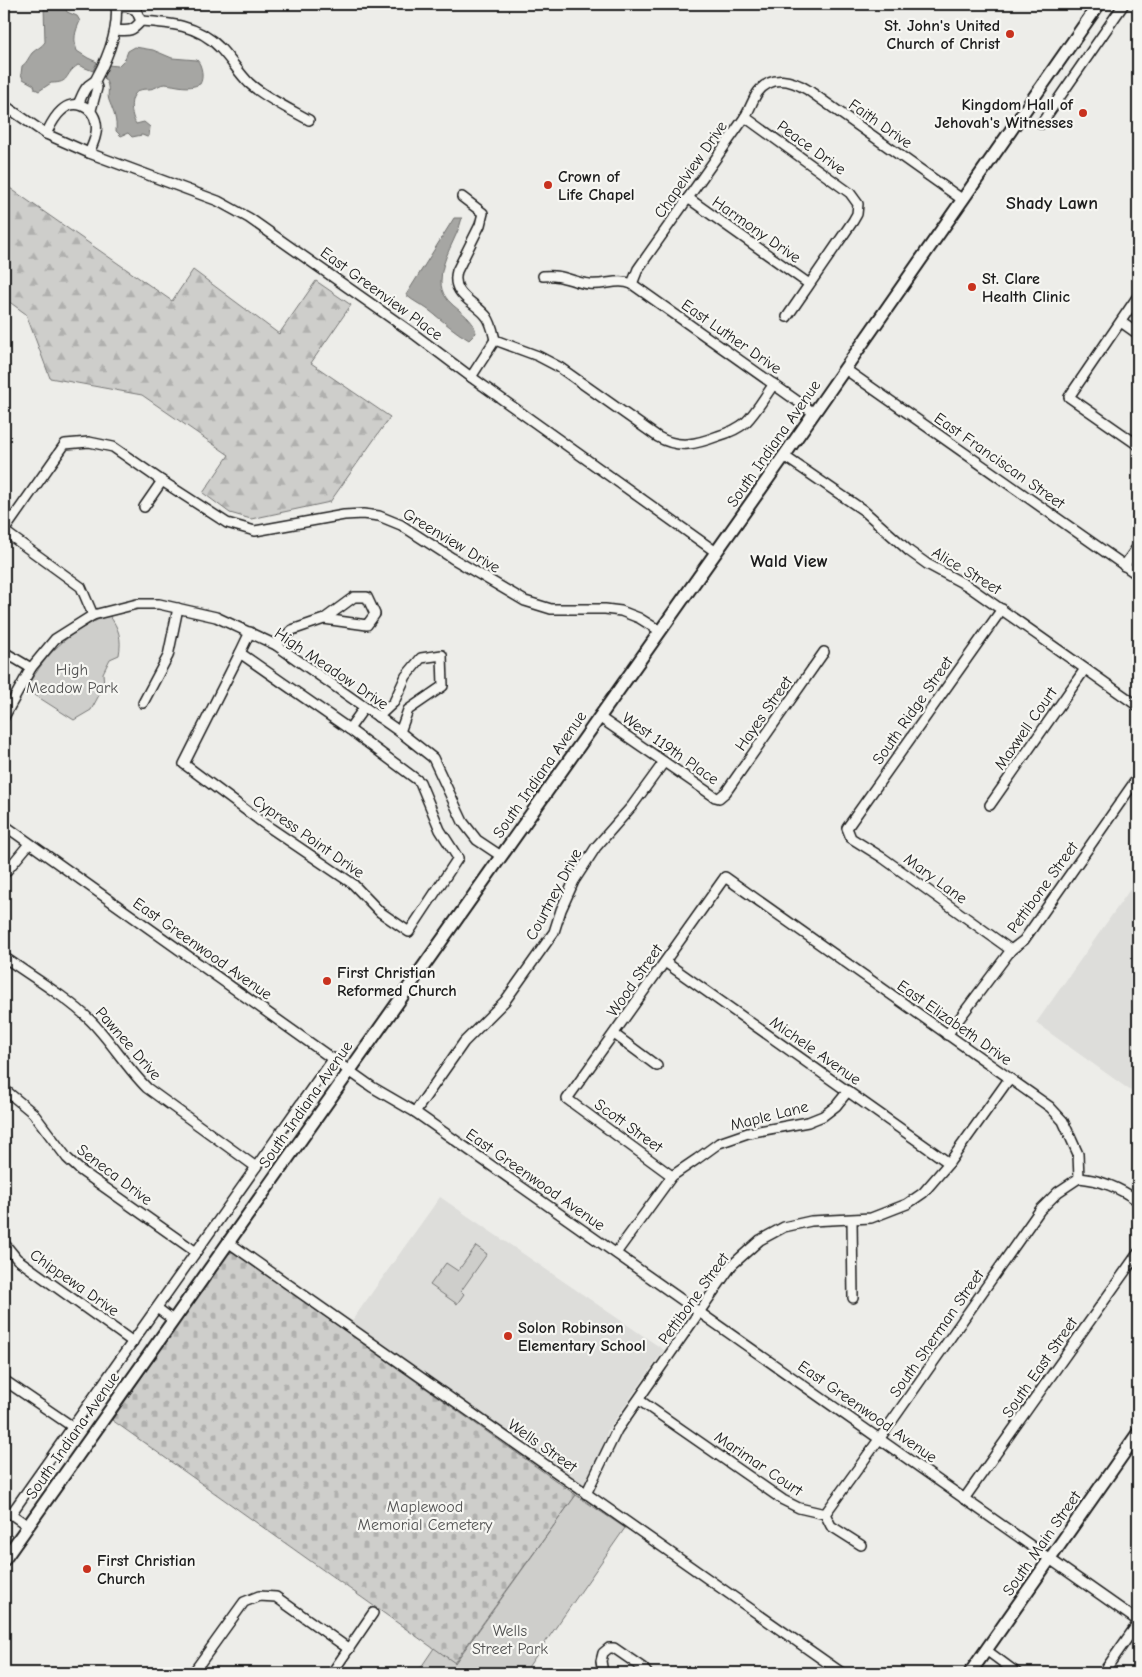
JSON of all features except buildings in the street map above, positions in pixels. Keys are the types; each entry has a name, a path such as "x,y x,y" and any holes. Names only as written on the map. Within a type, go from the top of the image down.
{"main road":[{"name":"South Indiana Avenue","path":"4,1560 784,456 1099,4"},
{"name":"South Main Street","path":"970,1673 1138,1433"}],"street":[{"path":"1041,124 1124,4"},
{"path":"78,104 84,90 94,82 112,42 117,5 136,10 141,21"},
{"path":"115,30 129,31 136,28 141,21"},
{"path":"141,21 168,23 192,28 206,36 219,47 251,84 308,120"},
{"name":"Faith Drive","path":"778,80 790,81 808,90 963,200"},
{"name":"Chapelview Drive","path":"632,284 638,269 745,117 752,106 756,94 764,85 778,80"},
{"path":"89,153 94,139 96,123 91,110 97,88 94,82"},
{"path":"46,134 62,109 78,104 91,110"},
{"name":"East Greenview Place","path":"4,105 46,134 89,153 218,201 249,218 414,334 471,377 716,552"},
{"name":"Peace Drive","path":"745,117 850,193 858,204 854,221 809,284"},
{"path":"462,197 483,213 480,225 457,271 457,286 461,293 488,318 495,340"},
{"name":"Harmony Drive","path":"688,198 809,284"},
{"path":"542,276 563,276 588,284 623,281 632,284"},
{"name":"East Luther Drive","path":"632,284 814,413"},
{"path":"787,317 809,284"},
{"path":"1138,296 1069,397 1138,445"},
{"path":"1121,322 1138,334"},
{"path":"471,377 495,340"},
{"path":"495,340 550,362 658,437 676,444 698,443 735,429 752,415 774,384"},
{"name":"East Franciscan Street","path":"845,369 1138,575"},
{"name":"Greenview Drive","path":"4,531 65,444 89,442 113,447 228,523 256,531 344,515 363,514 379,516 401,525 525,602 551,609 605,609 621,611 639,618 660,631"},
{"name":"Alice Street","path":"784,456 872,518 909,551 928,564 961,581 1138,706"},
{"path":"144,507 162,481"},
{"path":"4,531 81,586 93,615"},
{"path":"1124,566 1138,546"},
{"path":"276,645 292,630 324,619 354,596 367,597 375,614 367,624 324,619"},
{"name":"High Meadow Drive","path":"4,717 31,668 55,638 93,615 137,604 159,604 216,617 276,645 400,732 433,758 463,822 477,840 502,856"},
{"path":"143,703 168,656 178,608"},
{"name":"South Ridge Street","path":"847,828 1002,609"},
{"path":"240,653 250,632"},
{"path":"4,652 31,668"},
{"name":"Hayes Street","path":"726,792 824,652"},
{"name":"Cypress Point Drive","path":"240,653 349,729 420,782 440,830 458,858 409,932 380,912 353,884 263,823 184,764 240,653"},
{"path":"378,717 394,702 406,676 421,658 442,654 443,686 408,710 400,732"},
{"name":"Maxwell Court","path":"990,805 1085,669"},
{"path":"349,729 364,708"},
{"name":"West 119th Place","path":"599,717 715,797 719,798 726,792"},
{"name":"Courtney Drive","path":"415,1112 464,1042 505,1001 554,932 561,910 574,881 596,847 632,806 664,762"},
{"name":"Pettibone Street","path":"947,1035 1011,950 1024,940 1138,777"},
{"name":"East Greenwood Avenue","path":"4,825 372,1087 415,1112 700,1311 1138,1622"},
{"name":"Mary Lane","path":"847,828 851,838 883,858 1011,950"},
{"path":"4,874 29,844"},
{"name":"Wood Street","path":"567,1099 725,878"},
{"name":"East Elizabeth Drive","path":"725,878 1050,1107 1064,1121 1078,1154 1079,1178"},
{"name":"Pawnee Drive","path":"4,957 80,1010 92,1022 132,1074 147,1088 256,1167"},
{"name":"Michele Avenue","path":"665,962 949,1163"},
{"path":"614,1034 657,1066"},
{"path":"28,1526 7,1512 73,1426 333,1058"},
{"name":"Pettibone Street","path":"586,1494 617,1430 732,1265 760,1240 784,1228 811,1221 872,1218 907,1204 923,1193 949,1163 1009,1079"},
{"name":"Seneca Drive","path":"4,1089 32,1113 67,1158 80,1170 196,1252"},
{"name":"Maple Lane","path":"616,1253 672,1176 719,1143 748,1133 808,1122 824,1116 836,1106 848,1090"},
{"name":"Scott Street","path":"567,1099 672,1176"},
{"path":"1079,1178 1096,1180 1114,1186 1138,1201"},
{"name":"South Sherman Street","path":"825,1514 1040,1210 1058,1192 1079,1178"},
{"path":"852,1220 853,1298"},
{"name":"Wells Street","path":"228,1242 842,1673"},
{"name":"Chippewa Drive","path":"4,1243 17,1259 133,1342"},
{"name":"South East Street","path":"964,1499 1138,1253"},
{"path":"157,1308 173,1320"},
{"path":"4,1380 73,1426"},
{"name":"Marimar Court","path":"639,1400 783,1500 799,1508 825,1514"},
{"path":"825,1514 831,1526 861,1545"},
{"path":"193,1673 244,1602 259,1596 276,1597 349,1649"},
{"path":"332,1673 374,1613"},
{"path":"1103,1673 1138,1622"},
{"path":"603,1673 601,1661 603,1653 609,1648 614,1648 647,1673"},
{"path":"986,1650 1017,1673"}],"shaded area":[{"path":"46,4 64,4 67,12 77,16 80,21 75,36 77,51 97,62 93,71 78,65 62,82 51,83 39,91 35,89 34,85 23,79 21,74 22,66 32,53 45,42 44,7"},
{"path":"135,47 153,50 172,58 197,60 202,72 200,84 195,86 186,87 163,84 152,89 140,90 135,94 131,107 133,116 136,124 144,122 150,127 149,136 147,137 142,135 132,137 128,133 121,136 116,131 115,117 109,100 108,85 103,76 108,65 118,66 125,59 128,51"},
{"path":"454,218 462,218 446,256 441,281 442,290 451,303 474,326 476,333 469,340 406,295"},
{"path":"1138,878 1138,1096 1036,1023"},
{"name":"Solon Robinson Elementary School","path":"440,1197 664,1350 608,1430 594,1472 584,1487 351,1322"}],"green space":[{"path":"4,184 172,301 193,270 279,334 316,281 351,305 311,363 390,417 330,502 251,519 230,513 203,493 229,455 142,395 50,378 26,314 4,298"},
{"name":"High Meadow Park","path":"109,615 119,634 119,655 110,659 103,673 104,686 91,710 74,720 27,690 30,681 50,654 77,631"},
{"path":"476,1246 487,1254 461,1291 464,1294 457,1304 430,1285 446,1263 458,1271"},
{"name":"Maplewood Memorial Cemetery","path":"234,1252 576,1495 454,1663 112,1420 227,1254"},
{"name":"Wells Street Park","path":"576,1495 625,1528 524,1673 417,1673 434,1648 455,1663"}],"place":[{"name":"St. John's United Church of Christ","path":"1010,34"},
{"name":"Kingdom Hall of Jehovah's Witnesses","path":"1083,113"},
{"name":"Crown of Life Chapel","path":"548,185"},
{"name":"St. Clare Health Clinic","path":"972,287"},
{"name":"First Christian Reformed Church","path":"327,981"},
{"name":"Solon Robinson Elementary School","path":"508,1336"},
{"name":"First Christian Church","path":"87,1569"}],"district":[{"name":"Shady Lawn","path":"1052,203"},
{"name":"Wald View","path":"789,561"}]}
